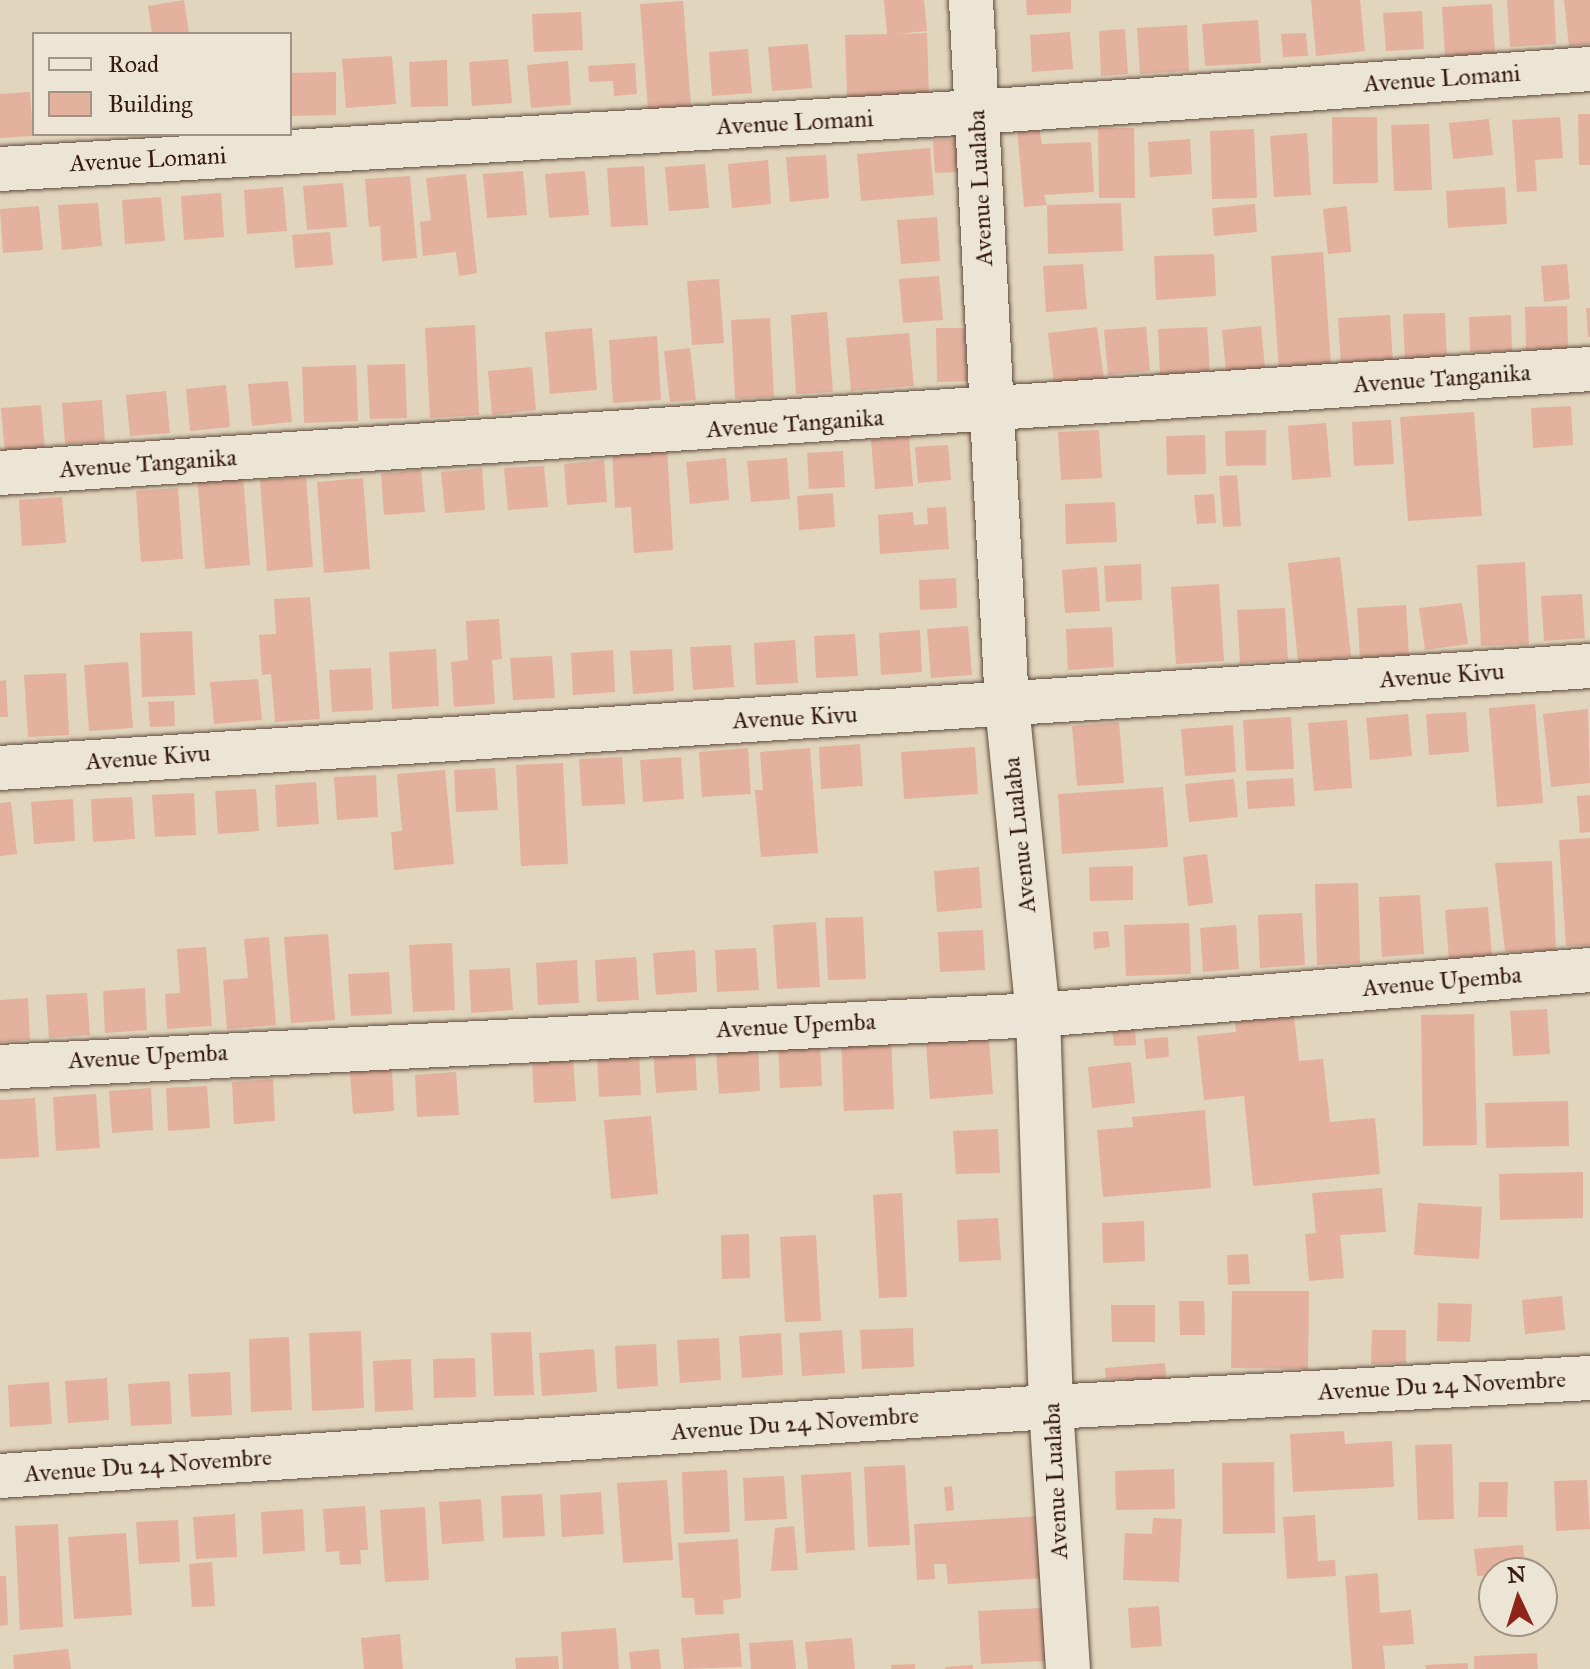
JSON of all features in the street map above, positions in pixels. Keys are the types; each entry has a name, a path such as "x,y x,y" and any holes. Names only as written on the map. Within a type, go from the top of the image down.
{"street":[{"name":"Avenue Lualaba","path":"971,0 1007,705 1038,1015 1051,1407 1068,1669"},
{"name":"Avenue Lomani","path":"0,169 977,112 1590,69"},
{"name":"Avenue Tanganika","path":"0,473 991,411 1590,369"},
{"name":"Avenue Kivu","path":"0,768 1590,666"},
{"name":"Avenue Upemba","path":"0,1067 1038,1015 1590,970"},
{"name":"Avenue Du 24 Novembre","path":"0,1476 1051,1407 1590,1378"}],"building":[{"path":"184,0 189,32 152,32 148,6"},
{"path":"884,0 924,0 927,31 897,34 927,33 929,95 847,97 845,35 887,34"},
{"path":"1026,0 1071,0 1071,13 1027,15"},
{"path":"1311,0 1360,0 1365,51 1316,56"},
{"path":"1507,0 1554,0 1556,44 1510,47"},
{"path":"1564,0 1590,0 1590,44 1569,46"},
{"path":"683,1 691,106 648,110 640,4"},
{"path":"1492,4 1495,53 1445,56 1442,7"},
{"path":"1422,11 1424,49 1386,51 1383,13"},
{"path":"581,12 583,50 534,52 532,14"},
{"path":"1258,20 1261,63 1205,66 1202,24"},
{"path":"1187,25 1189,71 1140,74 1137,28"},
{"path":"1125,29 1128,74 1101,76 1099,31"},
{"path":"1070,32 1073,69 1032,72 1030,35"},
{"path":"1306,33 1308,56 1283,57 1281,34"},
{"path":"808,44 812,88 772,91 768,47"},
{"path":"748,49 752,93 712,96 709,52"},
{"path":"392,56 396,104 346,108 342,59"},
{"path":"508,59 512,103 472,106 469,62"},
{"path":"447,60 448,106 411,107 409,62"},
{"path":"568,61 571,105 531,108 527,65"},
{"path":"635,63 637,94 614,96 613,81 589,82 588,66"},
{"path":"336,72 336,115 292,116 292,73"},
{"path":"30,92 33,136 0,138 0,94"},
{"path":"1578,114 1590,114 1590,165 1579,165"},
{"path":"1332,117 1377,117 1378,183 1333,184"},
{"path":"1560,117 1563,158 1535,160 1537,191 1517,192 1512,120"},
{"path":"1489,119 1493,155 1453,159 1449,123"},
{"path":"1429,124 1432,190 1394,191 1391,125"},
{"path":"1039,126 1042,144 1091,142 1094,192 1044,195 1047,205 1024,207 1017,128"},
{"path":"1098,128 1134,128 1135,198 1099,198"},
{"path":"1254,129 1257,198 1212,199 1210,131"},
{"path":"1307,133 1311,195 1274,197 1270,136"},
{"path":"959,139 960,172 935,173 933,140"},
{"path":"1190,139 1192,174 1150,177 1148,142"},
{"path":"930,148 934,195 861,201 857,154"},
{"path":"826,155 829,198 790,202 786,157"},
{"path":"768,160 771,204 732,208 728,164"},
{"path":"705,164 709,208 669,211 665,167"},
{"path":"644,166 648,225 611,227 607,168"},
{"path":"523,171 527,215 487,218 483,174"},
{"path":"585,171 589,215 549,218 545,174"},
{"path":"466,174 477,273 459,276 456,252 423,256 420,222 431,220 426,178"},
{"path":"410,176 417,258 382,261 380,226 369,227 365,179"},
{"path":"343,183 347,227 307,230 303,186"},
{"path":"283,187 287,231 247,234 244,190"},
{"path":"1505,187 1507,224 1448,228 1446,191"},
{"path":"221,193 224,237 184,240 181,196"},
{"path":"161,197 165,241 125,244 122,200"},
{"path":"98,203 102,246 62,250 58,205"},
{"path":"1121,203 1123,251 1048,254 1047,205"},
{"path":"1255,204 1257,232 1214,236 1212,208"},
{"path":"39,206 43,250 3,253 0,209"},
{"path":"1347,206 1351,252 1328,254 1323,209"},
{"path":"937,217 940,261 901,264 897,220"},
{"path":"330,232 333,265 295,268 292,235"},
{"path":"1323,252 1331,365 1279,369 1271,256"},
{"path":"1214,254 1216,296 1156,300 1154,256"},
{"path":"1083,264 1087,309 1046,312 1043,266"},
{"path":"1567,264 1570,299 1544,302 1541,266"},
{"path":"939,276 943,320 903,323 899,279"},
{"path":"719,279 724,343 692,345 687,281"},
{"path":"1567,306 1568,349 1526,350 1525,307"},
{"path":"1586,308 1590,308 1590,337 1588,337"},
{"path":"827,312 833,392 796,394 791,315"},
{"path":"1445,313 1447,360 1405,361 1403,314"},
{"path":"1390,315 1393,363 1341,365 1338,318"},
{"path":"1511,315 1512,351 1470,352 1469,317"},
{"path":"770,318 774,397 735,399 731,320"},
{"path":"475,325 479,415 430,418 425,328"},
{"path":"1261,326 1265,368 1226,372 1222,330"},
{"path":"1097,327 1104,379 1054,385 1048,333"},
{"path":"1146,327 1150,371 1108,375 1104,330"},
{"path":"1207,327 1210,370 1160,375 1158,329"},
{"path":"592,328 597,390 550,394 545,332"},
{"path":"936,328 965,328 967,381 937,382"},
{"path":"909,333 914,386 851,391 846,338"},
{"path":"657,336 661,400 613,403 609,340"},
{"path":"690,348 696,400 670,402 664,351"},
{"path":"405,364 407,418 370,419 367,365"},
{"path":"356,365 358,421 304,423 302,367"},
{"path":"532,367 536,410 492,415 488,371"},
{"path":"288,381 292,422 252,426 248,384"},
{"path":"226,385 230,427 190,431 186,389"},
{"path":"166,391 170,433 130,436 126,395"},
{"path":"102,400 105,442 65,444 62,403"},
{"path":"41,405 45,449 5,452 1,408"},
{"path":"1571,406 1573,445 1533,448 1531,408"},
{"path":"1474,412 1482,516 1408,521 1400,417"},
{"path":"1391,420 1394,464 1354,466 1352,422"},
{"path":"1326,423 1331,477 1292,480 1288,426"},
{"path":"1099,430 1102,478 1061,480 1058,432"},
{"path":"1266,430 1266,465 1226,466 1225,431"},
{"path":"1205,435 1206,474 1167,475 1166,436"},
{"path":"909,437 913,486 875,489 871,440"},
{"path":"948,445 951,480 918,483 915,447"},
{"path":"667,448 673,550 634,553 631,507 615,508 612,451"},
{"path":"843,451 845,487 809,489 807,453"},
{"path":"726,458 729,500 690,504 686,462"},
{"path":"787,458 790,499 751,502 747,461"},
{"path":"604,460 607,502 567,505 564,464"},
{"path":"544,466 548,507 508,510 504,468"},
{"path":"482,468 485,510 445,513 441,472"},
{"path":"421,470 425,512 384,515 381,474"},
{"path":"243,474 250,565 205,569 197,477"},
{"path":"1237,475 1241,526 1223,527 1219,476"},
{"path":"306,477 313,567 267,571 260,480"},
{"path":"363,478 370,569 324,573 317,482"},
{"path":"178,488 183,559 141,562 136,491"},
{"path":"833,493 835,527 799,530 797,496"},
{"path":"1214,494 1216,523 1197,524 1194,495"},
{"path":"62,497 66,543 22,546 19,500"},
{"path":"1115,502 1117,542 1066,544 1065,504"},
{"path":"946,507 949,549 880,554 878,515 913,512 914,525 928,524 927,508"},
{"path":"1340,557 1351,657 1298,662 1288,563"},
{"path":"1525,562 1529,644 1481,646 1477,565"},
{"path":"1141,564 1142,600 1106,602 1104,566"},
{"path":"1097,567 1100,611 1065,613 1062,570"},
{"path":"956,578 957,608 920,610 919,580"},
{"path":"1219,584 1224,661 1176,664 1171,587"},
{"path":"1582,594 1585,638 1544,641 1541,596"},
{"path":"310,597 320,719 275,722 271,674 262,675 259,635 276,634 274,599"},
{"path":"1462,603 1468,644 1425,650 1419,608"},
{"path":"1406,605 1409,655 1360,658 1357,608"},
{"path":"1285,608 1288,660 1240,663 1237,610"},
{"path":"499,619 502,659 492,660 495,704 454,707 451,662 468,660 466,621"},
{"path":"968,626 972,675 931,678 927,629"},
{"path":"1112,627 1114,667 1068,670 1066,629"},
{"path":"920,630 922,672 881,675 879,633"},
{"path":"192,631 195,695 142,697 140,633"},
{"path":"855,634 858,676 816,678 814,636"},
{"path":"795,640 798,683 756,685 754,643"},
{"path":"731,645 734,687 693,690 690,647"},
{"path":"436,649 439,706 392,709 389,652"},
{"path":"672,649 674,691 633,694 630,651"},
{"path":"613,650 615,692 573,695 571,653"},
{"path":"552,656 555,698 513,700 510,658"},
{"path":"128,662 133,728 89,731 84,665"},
{"path":"371,668 373,710 332,712 329,670"},
{"path":"66,673 69,735 28,737 24,675"},
{"path":"258,679 262,720 214,724 210,682"},
{"path":"6,680 8,717 0,717 0,681"},
{"path":"174,701 175,726 150,727 148,702"},
{"path":"1535,704 1543,803 1497,807 1489,708"},
{"path":"1588,709 1590,783 1551,787 1543,714"},
{"path":"1466,712 1469,752 1429,755 1426,714"},
{"path":"1408,714 1412,756 1370,760 1366,718"},
{"path":"1291,717 1294,769 1246,771 1243,720"},
{"path":"1347,720 1352,788 1314,791 1308,723"},
{"path":"1119,722 1124,783 1077,786 1072,726"},
{"path":"1233,725 1236,772 1185,776 1181,729"},
{"path":"860,744 863,786 821,789 819,747"},
{"path":"975,747 978,794 904,799 901,752"},
{"path":"748,748 751,794 702,797 699,752"},
{"path":"810,748 818,853 761,857 755,790 763,790 760,752"},
{"path":"622,757 625,804 582,806 579,759"},
{"path":"681,757 684,799 643,802 640,760"},
{"path":"563,763 568,864 521,866 516,765"},
{"path":"495,768 498,810 456,812 454,770"},
{"path":"445,770 454,864 394,870 391,832 402,831 397,774"},
{"path":"376,775 378,817 337,820 334,777"},
{"path":"1293,778 1295,806 1248,809 1246,781"},
{"path":"1234,779 1238,817 1189,822 1185,784"},
{"path":"316,782 319,824 277,827 275,785"},
{"path":"1163,787 1168,847 1062,854 1058,794"},
{"path":"256,789 259,831 218,834 215,791"},
{"path":"194,793 196,835 155,837 152,795"},
{"path":"1590,795 1590,832 1580,833 1577,796"},
{"path":"132,797 135,839 93,842 91,799"},
{"path":"73,799 75,841 34,844 31,802"},
{"path":"11,802 17,854 0,856 0,803"},
{"path":"1590,838 1590,945 1566,946 1559,840"},
{"path":"1207,854 1213,903 1188,906 1183,857"},
{"path":"1552,861 1556,950 1505,952 1495,863"},
{"path":"1133,866 1133,900 1090,901 1089,867"},
{"path":"979,867 982,908 937,912 934,871"},
{"path":"1358,883 1360,963 1317,965 1315,884"},
{"path":"1420,895 1424,954 1382,957 1379,897"},
{"path":"1488,907 1492,956 1449,959 1445,910"},
{"path":"1302,913 1305,965 1260,968 1258,915"},
{"path":"863,917 866,979 828,980 825,918"},
{"path":"816,922 820,987 777,989 773,925"},
{"path":"1189,923 1191,974 1126,976 1124,925"},
{"path":"1236,925 1239,969 1203,972 1200,928"},
{"path":"983,930 985,970 940,972 938,932"},
{"path":"1108,931 1110,947 1094,949 1093,932"},
{"path":"328,934 335,1020 291,1023 284,937"},
{"path":"269,937 276,1025 227,1029 223,980 248,978 244,939"},
{"path":"452,943 455,1010 413,1012 409,945"},
{"path":"206,947 212,1026 167,1029 165,994 180,993 177,949"},
{"path":"756,948 759,990 717,992 715,950"},
{"path":"695,950 697,992 656,995 653,953"},
{"path":"636,957 639,1000 597,1002 595,960"},
{"path":"577,960 579,1003 538,1005 536,963"},
{"path":"510,968 513,1010 471,1013 469,970"},
{"path":"389,972 392,1014 351,1016 348,974"},
{"path":"145,988 147,1030 105,1033 103,991"},
{"path":"87,993 90,1035 49,1038 46,995"},
{"path":"28,998 30,1040 0,1042 0,1000"},
{"path":"1547,1009 1550,1054 1513,1056 1510,1011"},
{"path":"1474,1014 1477,1145 1423,1146 1421,1015"},
{"path":"1294,1016 1299,1061 1323,1059 1330,1122 1375,1118 1380,1174 1253,1186 1244,1096 1204,1100 1197,1036 1236,1032 1235,1022"},
{"path":"988,1027 993,1094 930,1099 925,1031"},
{"path":"1135,1027 1136,1045 1114,1046 1112,1029"},
{"path":"891,1035 894,1109 844,1111 841,1037"},
{"path":"1168,1037 1169,1057 1146,1059 1144,1039"},
{"path":"820,1043 822,1086 780,1088 778,1046"},
{"path":"695,1048 697,1090 656,1093 653,1051"},
{"path":"758,1049 760,1091 719,1094 716,1052"},
{"path":"639,1053 641,1095 599,1097 597,1055"},
{"path":"573,1059 576,1101 534,1103 532,1061"},
{"path":"1131,1062 1135,1103 1092,1108 1088,1067"},
{"path":"392,1069 394,1111 353,1114 350,1071"},
{"path":"456,1072 459,1115 417,1117 415,1075"},
{"path":"273,1079 275,1121 234,1124 232,1082"},
{"path":"207,1086 210,1128 168,1131 166,1088"},
{"path":"151,1088 153,1130 112,1133 109,1091"},
{"path":"96,1094 100,1148 56,1151 53,1097"},
{"path":"35,1098 39,1157 0,1159 0,1100"},
{"path":"1568,1101 1569,1146 1486,1148 1485,1103"},
{"path":"1205,1110 1211,1188 1103,1197 1097,1130 1133,1127 1132,1117"},
{"path":"651,1116 658,1194 611,1199 604,1120"},
{"path":"998,1129 1000,1173 956,1174 953,1131"},
{"path":"1583,1172 1583,1218 1500,1220 1499,1174"},
{"path":"1382,1188 1386,1232 1340,1235 1344,1278 1309,1281 1305,1234 1316,1233 1312,1193"},
{"path":"902,1193 907,1297 879,1298 873,1195"},
{"path":"1418,1203 1482,1207 1479,1259 1414,1255"},
{"path":"998,1218 1001,1260 959,1262 957,1220"},
{"path":"1144,1221 1145,1261 1103,1263 1102,1223"},
{"path":"749,1234 750,1278 722,1279 721,1235"},
{"path":"816,1235 821,1321 785,1322 780,1237"},
{"path":"1248,1254 1250,1284 1228,1285 1227,1255"},
{"path":"1232,1291 1309,1291 1308,1369 1231,1368"},
{"path":"1562,1296 1565,1330 1525,1334 1522,1300"},
{"path":"1179,1301 1204,1301 1205,1335 1180,1335"},
{"path":"1438,1303 1472,1304 1470,1342 1437,1341"},
{"path":"1111,1305 1155,1305 1155,1342 1112,1342"},
{"path":"913,1328 914,1367 862,1369 860,1330"},
{"path":"842,1330 845,1373 802,1376 799,1333"},
{"path":"1372,1330 1406,1330 1406,1363 1371,1364"},
{"path":"361,1331 364,1408 312,1411 309,1333"},
{"path":"531,1332 534,1395 494,1396 491,1333"},
{"path":"781,1333 783,1375 742,1378 739,1336"},
{"path":"289,1337 292,1410 251,1412 249,1339"},
{"path":"719,1338 721,1380 680,1383 677,1340"},
{"path":"656,1344 658,1386 617,1389 615,1346"},
{"path":"594,1349 597,1392 542,1396 539,1353"},
{"path":"475,1358 476,1397 434,1398 433,1359"},
{"path":"411,1359 413,1410 375,1412 373,1361"},
{"path":"1165,1363 1167,1387 1127,1390 1126,1378 1106,1379 1105,1368"},
{"path":"230,1372 232,1415 191,1417 188,1374"},
{"path":"107,1378 109,1420 68,1423 65,1381"},
{"path":"170,1381 172,1424 131,1426 128,1384"},
{"path":"49,1382 52,1424 10,1427 8,1385"},
{"path":"1344,1431 1345,1444 1392,1441 1394,1487 1293,1492 1290,1434"},
{"path":"1452,1444 1454,1519 1418,1520 1415,1445"},
{"path":"1274,1462 1275,1533 1223,1534 1222,1463"},
{"path":"905,1465 910,1545 868,1547 864,1467"},
{"path":"1174,1469 1175,1509 1116,1510 1115,1471"},
{"path":"727,1470 730,1532 684,1534 682,1472"},
{"path":"851,1472 855,1550 806,1553 801,1475"},
{"path":"784,1476 787,1519 745,1521 743,1478"},
{"path":"667,1480 673,1560 623,1563 617,1483"},
{"path":"1587,1480 1590,1529 1556,1531 1554,1481"},
{"path":"1479,1482 1508,1482 1507,1517 1478,1517"},
{"path":"952,1486 954,1510 946,1511 944,1487"},
{"path":"601,1492 604,1534 562,1537 560,1495"},
{"path":"542,1494 545,1536 503,1538 501,1496"},
{"path":"481,1499 484,1541 442,1544 439,1502"},
{"path":"365,1506 368,1550 360,1550 361,1564 340,1565 339,1551 326,1552 323,1509"},
{"path":"425,1507 429,1580 385,1582 380,1510"},
{"path":"303,1509 305,1551 263,1554 261,1512"},
{"path":"235,1514 237,1557 196,1559 193,1517"},
{"path":"1315,1515 1318,1561 1335,1560 1336,1576 1287,1579 1283,1517"},
{"path":"1041,1516 1045,1578 948,1584 946,1564 934,1564 935,1579 917,1580 914,1524"},
{"path":"1153,1518 1182,1519 1179,1582 1123,1580 1125,1533 1152,1534"},
{"path":"178,1520 180,1562 139,1564 136,1522"},
{"path":"58,1524 63,1627 20,1630 15,1526"},
{"path":"794,1526 798,1570 771,1571 775,1528"},
{"path":"126,1533 132,1615 74,1619 68,1537"},
{"path":"738,1539 741,1598 723,1600 724,1614 695,1615 694,1598 682,1598 678,1543"},
{"path":"1523,1545 1524,1557 1478,1557 1477,1576 1474,1549"},
{"path":"212,1562 215,1606 192,1607 189,1564"},
{"path":"1378,1573 1380,1613 1411,1610 1414,1644 1383,1646 1385,1669 1352,1669 1345,1576"},
{"path":"0,1576 6,1576 8,1625 0,1626"},
{"path":"1159,1606 1162,1646 1131,1648 1128,1608"},
{"path":"1061,1607 1064,1660 981,1664 978,1611"},
{"path":"616,1628 619,1669 563,1669 561,1632"},
{"path":"739,1633 742,1667 684,1669 681,1638"},
{"path":"400,1634 403,1669 364,1669 361,1638"},
{"path":"852,1638 855,1669 808,1669 805,1642"},
{"path":"793,1640 796,1669 751,1669 749,1643"},
{"path":"68,1649 71,1669 14,1669 13,1655"},
{"path":"659,1649 661,1669 631,1669 629,1652"},
{"path":"1537,1653 1538,1669 1474,1669 1474,1656"},
{"path":"558,1656 559,1669 516,1669 515,1658"},
{"path":"1468,1663 1468,1669 1426,1669 1425,1665"},
{"path":"915,1664 915,1669 891,1669 891,1665"},
{"path":"973,1665 973,1669 945,1669 945,1667"}]}
